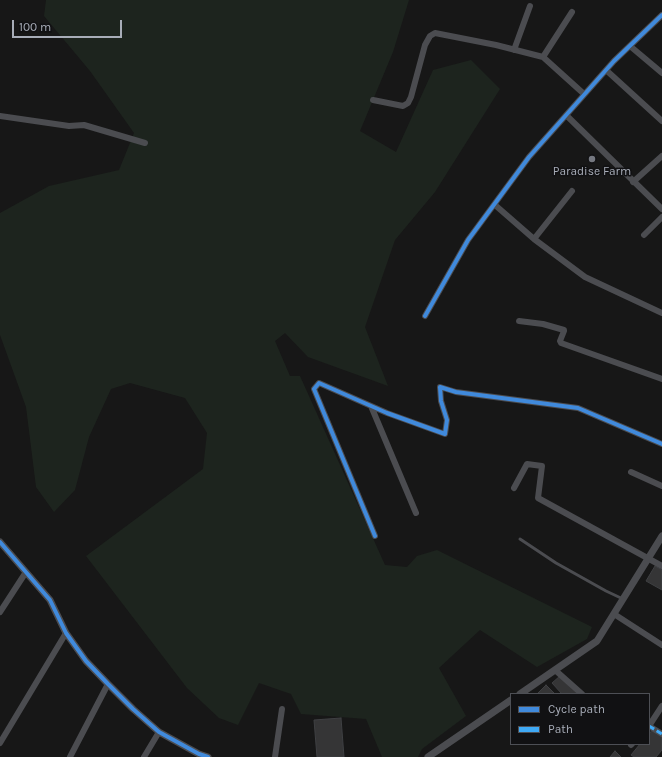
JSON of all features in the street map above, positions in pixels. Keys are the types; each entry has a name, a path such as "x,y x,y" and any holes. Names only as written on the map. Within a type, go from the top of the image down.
{"street":[{"path":"514,50 530,6"},
{"path":"543,57 572,12"},
{"path":"425,316 468,240 530,157 614,61 662,15"},
{"path":"373,100 403,106 408,103 425,45 430,36 435,33 496,45 543,57 584,94"},
{"path":"630,46 662,73"},
{"path":"606,70 662,121"},
{"path":"566,115 662,209"},
{"path":"0,116 69,126 84,124 144,143"},
{"path":"633,182 662,156"},
{"path":"534,239 572,191"},
{"path":"494,205 534,239 585,277 662,314"},
{"path":"644,235 662,217"},
{"path":"519,320 543,324 564,330 560,341 561,343 662,379"},
{"path":"375,536 314,388 319,383 371,406 445,434 447,420 441,401 440,387 456,392 578,408 662,444"},
{"path":"371,406 416,513"},
{"path":"514,488 528,464 542,466 538,498 662,566"},
{"path":"631,472 662,486"},
{"path":"523,693 597,641 662,536"},
{"path":"0,542 50,600 66,633 86,661 108,684 159,732 199,754 208,757"},
{"path":"0,612 26,572"},
{"path":"614,614 662,645"},
{"path":"0,743 66,633"},
{"path":"555,670 581,693"},
{"path":"70,757 108,684"},
{"path":"428,757 510,701"},
{"path":"650,724 662,706"},
{"path":"275,757 282,709"},
{"path":"650,727 662,734"},
{"path":"144,757 159,732"}],"lane":[{"path":"520,539 556,563 606,592 623,599"}],"shaded area":[{"path":"46,0 409,0 393,52 360,131 396,152 433,70 471,60 500,89 435,192 395,240 365,327 388,386 308,357 285,333 275,341 290,376 300,376 385,565 407,567 417,556 437,550 592,627 587,639 537,667 480,630 439,668 466,716 422,749 418,757 382,757 366,719 301,714 291,694 259,683 238,725 219,718 187,688 86,556 203,469 207,433 185,398 130,383 111,389 89,437 75,490 54,512 36,487 26,407 0,335 0,213 49,186 119,170 134,133 90,71 44,16"}],"building":[{"path":"655,566 662,570 662,590 646,581"},
{"path":"560,676 578,693 561,693 552,683"},
{"path":"546,685 554,693 538,693"},
{"path":"341,718 344,757 317,757 314,720"},
{"path":"653,729 662,737 662,750 656,757 634,757 631,755 639,745 650,745 650,733"},
{"path":"615,751 621,757 610,757"}],"marked path":[{"path":"650,727 662,734"}],"cycle path":[{"path":"425,316 468,240 529,157 614,61 662,15"},
{"path":"375,536 314,389 319,383 387,413 445,434 447,420 441,401 440,387 456,392 578,408 662,444"},
{"path":"0,542 50,600 66,633 86,661 108,684 159,732 199,754 208,757"}],"place":[{"name":"Paradise Farm","path":"592,159"}]}
